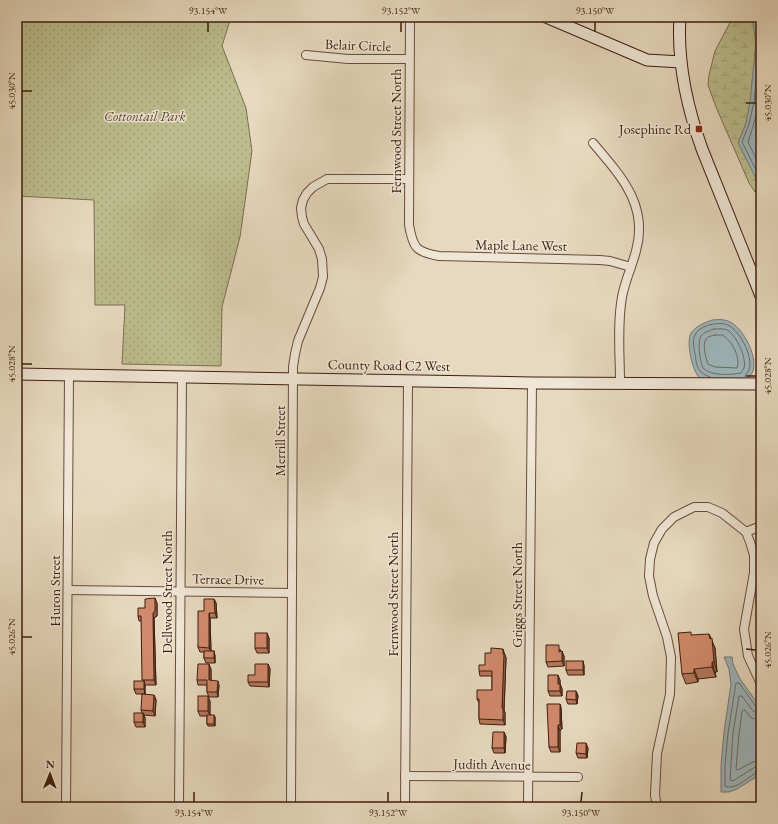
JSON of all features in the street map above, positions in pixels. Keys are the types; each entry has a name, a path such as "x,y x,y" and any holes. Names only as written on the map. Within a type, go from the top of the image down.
{"street":[{"name":"Fernwood Street North","path":"410,17 409,225 414,244"},
{"path":"546,17 647,60 681,62"},
{"path":"680,17 679,29 681,62 688,102 702,149 761,296"},
{"name":"Belair Circle","path":"306,55 348,59 410,59"},
{"path":"593,142 625,183 632,195 637,207 640,232 637,250 630,267 622,296 620,311 620,383"},
{"name":"Merrill Street","path":"291,807 293,379 295,354 298,341 320,288 323,277 322,259 319,249 304,224 302,208 307,193 313,186 327,179 409,179"},
{"name":"Maple Lane West","path":"414,244 420,251 439,256 600,260 610,261 630,267"},
{"name":"County Road C2 West","path":"17,374 532,383 761,384"},
{"name":"Huron Street","path":"66,807 69,375"},
{"name":"Dellwood Street North","path":"179,807 182,377"},
{"name":"Fernwood Street North","path":"405,807 408,381"},
{"name":"Griggs Street North","path":"528,807 532,383"},
{"path":"657,807 655,795 657,754 670,694 671,657 667,637 653,596 649,576 650,559 654,543 662,529 674,517 694,507 708,507 722,513 746,532 754,555 754,573 744,629 748,656 761,684"},
{"path":"746,532 761,526"},
{"name":"Terrace Drive","path":"68,590 292,593"},
{"name":"Judith Avenue","path":"405,776 529,778 578,777"}],"green space":[{"name":"Cottontail Park","path":"17,17 231,17 222,46 246,108 252,151 240,237 222,307 221,366 122,364 125,305 95,305 94,200 17,196"},
{"path":"733,17 761,17 761,191 755,192 749,183 708,85 715,51"}],"water":[{"path":"752,17 761,17 761,188 738,143 746,123 750,102 756,42"},
{"path":"712,320 730,322 747,340 751,348 754,364 752,372 746,382 710,382 700,378 697,375 692,363 689,343 691,333 695,328"},
{"path":"724,657 732,657 733,664 740,679 761,708 761,774 737,789 729,792 721,792 721,765 724,732 731,684 729,669"}],"building":[{"path":"155,598 155,611 153,613 154,680 142,680 141,616 138,616 138,608 145,608 145,599"},
{"path":"204,599 214,599 215,613 209,613 209,648 198,647 198,611 204,611"},
{"path":"691,632 691,635 709,634 710,639 712,638 714,662 712,662 712,667 694,669 694,673 682,674 678,633"},
{"path":"255,633 267,633 267,648 255,648"},
{"path":"546,645 559,645 559,652 562,651 562,661 546,662"},
{"path":"491,648 503,649 504,654 503,720 479,719 479,699 477,699 477,690 492,690 492,671 479,671 479,665 485,665 485,653 491,653"},
{"path":"204,651 214,651 214,658 204,658"},
{"path":"566,661 583,661 583,670 566,670"},
{"path":"198,664 209,664 209,680 218,681 217,692 207,692 207,680 197,680"},
{"path":"255,664 268,664 268,682 248,682 248,675 255,675"},
{"path":"548,675 558,675 560,691 548,691"},
{"path":"134,681 144,681 144,689 134,689"},
{"path":"567,691 576,691 576,700 566,699"},
{"path":"142,694 154,695 153,711 141,710"},
{"path":"198,696 208,696 208,711 198,711"},
{"path":"547,704 560,704 558,747 549,747"},
{"path":"134,713 143,713 143,722 134,722"},
{"path":"207,715 214,715 214,724 207,724"},
{"path":"493,732 504,732 504,748 492,748"},
{"path":"577,743 586,743 586,754 576,753"}],"place":[{"name":"Josephine Rd","path":"699,129"}]}
